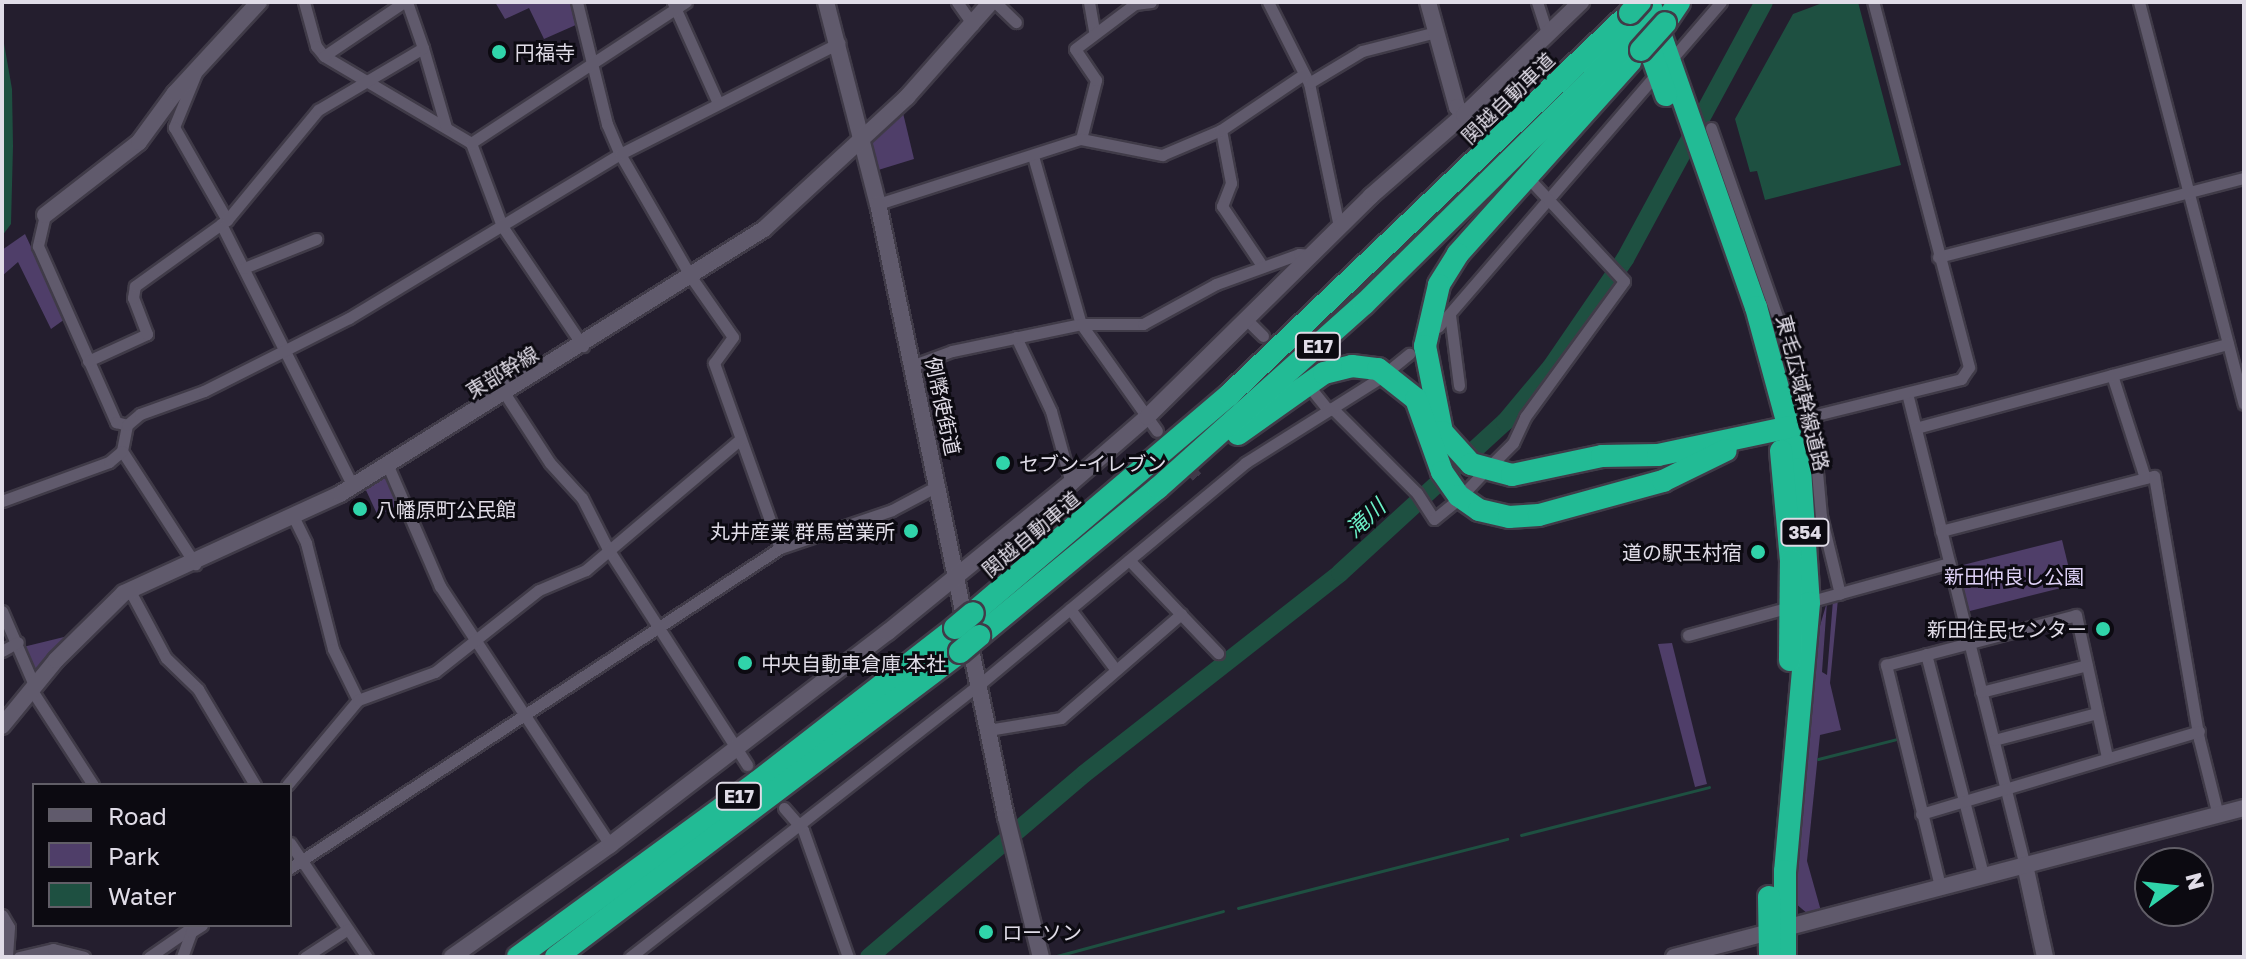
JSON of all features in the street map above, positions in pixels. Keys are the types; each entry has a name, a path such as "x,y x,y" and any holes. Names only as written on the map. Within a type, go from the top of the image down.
{"highway":[{"name":"東毛広域幹線道路","path":"1653,7 1664,67 1781,431 1801,605 1777,930 1770,957"},
{"name":"E17","path":"556,957 960,652 1158,488 1364,304 1639,43 1653,7"},
{"name":"関越自動車道","path":"518,957 756,783 973,613 1229,395 1653,7"},
{"path":"1639,43 1458,254 1439,285 1425,346 1435,412 1460,496 1494,515 1539,515 1663,481 1723,451 1781,431"},
{"path":"1158,488 1314,379 1352,366 1378,369 1406,387 1445,454 1485,470 1512,475 1602,456 1658,455 1781,431"},
{"name":"東毛広域幹線道路","path":"1777,930 1785,957"}],"street":[{"path":"127,425 116,422 38,246 45,215 139,142 199,67 259,2"},
{"path":"304,2 324,56 471,143 502,226 583,346"},
{"path":"324,56 405,2 423,48 446,127"},
{"path":"577,2 591,64 620,154 691,277 733,337 714,363 738,441 780,548"},
{"path":"471,143 674,5 686,2"},
{"name":"例幣使街道","path":"826,2 878,204 1007,822 1041,957"},
{"path":"957,2 973,25"},
{"path":"993,2 1016,22"},
{"name":"東部幹線","path":"2,726 32,687 107,606 130,591 294,518 388,466 583,346 783,215 862,136 907,97 993,2"},
{"path":"1089,2 1094,31"},
{"path":"1081,139 1096,80 1075,49 1094,31 1135,4 1151,2"},
{"path":"1268,2 1306,78 1339,227"},
{"path":"1428,2 1457,107 1480,129"},
{"path":"1537,2 1548,35"},
{"path":"452,957 610,845 1071,483 1147,417 1339,227 1464,115 1581,2"},
{"path":"1438,327 1547,196 1721,2"},
{"path":"1781,431 1812,416 1961,379 1969,367 1873,2"},
{"path":"2139,2 2244,404"},
{"path":"674,5 717,101"},
{"path":"878,204 1081,139 1162,155 1221,130 1306,78 1362,51 1436,32"},
{"path":"2,501 109,462 122,451 127,425 140,414 204,391 288,350 620,154 717,101 839,43"},
{"path":"88,361 147,334 133,298 135,286 224,222 318,110 363,79 423,48"},
{"path":"199,67 174,127 288,350 353,486"},
{"path":"1711,128 1812,416 1821,516 1840,594"},
{"path":"1221,130 1231,183 1222,206 1263,267"},
{"path":"1033,156 1081,324 1157,431"},
{"path":"1938,257 2244,178"},
{"path":"1312,390 1417,493 1434,519 1460,496 1513,443 1525,417 1579,347 1622,279 1532,182"},
{"path":"244,268 316,239"},
{"path":"914,365 1016,337 1081,324 1143,324 1216,284 1299,254 1312,255"},
{"path":"1450,315 1459,385"},
{"path":"1246,319 1263,336"},
{"path":"1016,337 1051,411 1071,483"},
{"path":"1916,428 2228,344"},
{"path":"1393,367 1409,354"},
{"path":"2112,375 2145,478"},
{"path":"630,957 980,684 1210,491 1279,439 1377,380"},
{"path":"1907,393 2025,865 2045,957"},
{"path":"505,394 550,463 582,498 608,549 738,746 747,765"},
{"path":"289,783 358,700 423,679 539,590 586,570 738,441"},
{"path":"122,451 195,564"},
{"path":"388,466 440,586 610,845"},
{"path":"1941,531 2154,476 2199,731 2218,815"},
{"path":"1200,480 1210,491"},
{"path":"292,867 780,548 892,510 939,485"},
{"path":"294,518 333,649 358,700"},
{"path":"1129,560 1218,653"},
{"path":"1688,635 1949,563"},
{"path":"130,591 166,658 198,689 254,783"},
{"path":"1070,609 1116,670"},
{"path":"2,611 18,642 32,687 92,783"},
{"path":"988,730 1061,718 1181,614"},
{"path":"1940,886 1884,668 2076,615 2107,757"},
{"path":"2,651 18,642"},
{"path":"1926,654 1983,875"},
{"path":"1981,692 2087,665"},
{"path":"1994,740 2097,713"},
{"path":"1921,814 2199,731"},
{"path":"784,808 799,825 848,957"},
{"path":"1674,957 2244,808"},
{"path":"292,846 367,957"},
{"path":"2,915 9,927 7,957"},
{"path":"149,957 188,929"},
{"path":"182,957 188,929"},
{"path":"305,957 348,929"},
{"path":"19,957 53,949 84,957"}],"green space":[{"path":"495,2 572,2 578,24 544,39 529,8 505,19"},
{"path":"903,113 914,159 875,171 869,141"},
{"path":"25,234 65,319 51,329 18,262 2,276 2,250"},
{"path":"388,474 402,503 378,516 364,486"},
{"name":"新田仲良し公園","path":"2062,540 2073,585 1966,612 1955,567"},
{"path":"1838,599 1830,683 1841,730 1820,735 1807,861 1821,911 1808,914 1795,903 1799,838 1819,629 1827,602 1822,672 1827,675 1833,600"},
{"path":"64,637 66,641 33,675 23,647"},
{"path":"1672,643 1707,784 1695,787 1658,644"}],"water":[{"path":"1825,2 1858,2 1901,165 1765,200 1757,171 1750,172 1735,119 1793,14"},
{"path":"2,32 12,89 13,146 11,224 2,236"}],"waterway":[{"name":"滝川","path":"869,957 1084,774 1340,573 1505,422 1551,367 1625,259 1764,2"},
{"path":"1818,759 1897,739"},
{"path":"1521,835 1709,787"},
{"path":"1238,908 1507,839"},
{"path":"1053,957 1223,911"}],"tunnel":[{"path":"1157,431 1200,480"}],"place":[{"name":"円福寺","path":"499,52"},
{"name":"セブン-イレブン","path":"1003,463"},
{"name":"八幡原町公民館","path":"360,509"},
{"name":"丸井産業 群馬営業所","path":"911,531"},
{"name":"道の駅玉村宿","path":"1758,552"},
{"name":"新田住民センター","path":"2103,629"},
{"name":"中央自動車倉庫 本社","path":"745,663"},
{"name":"ローソン","path":"986,932"}]}
